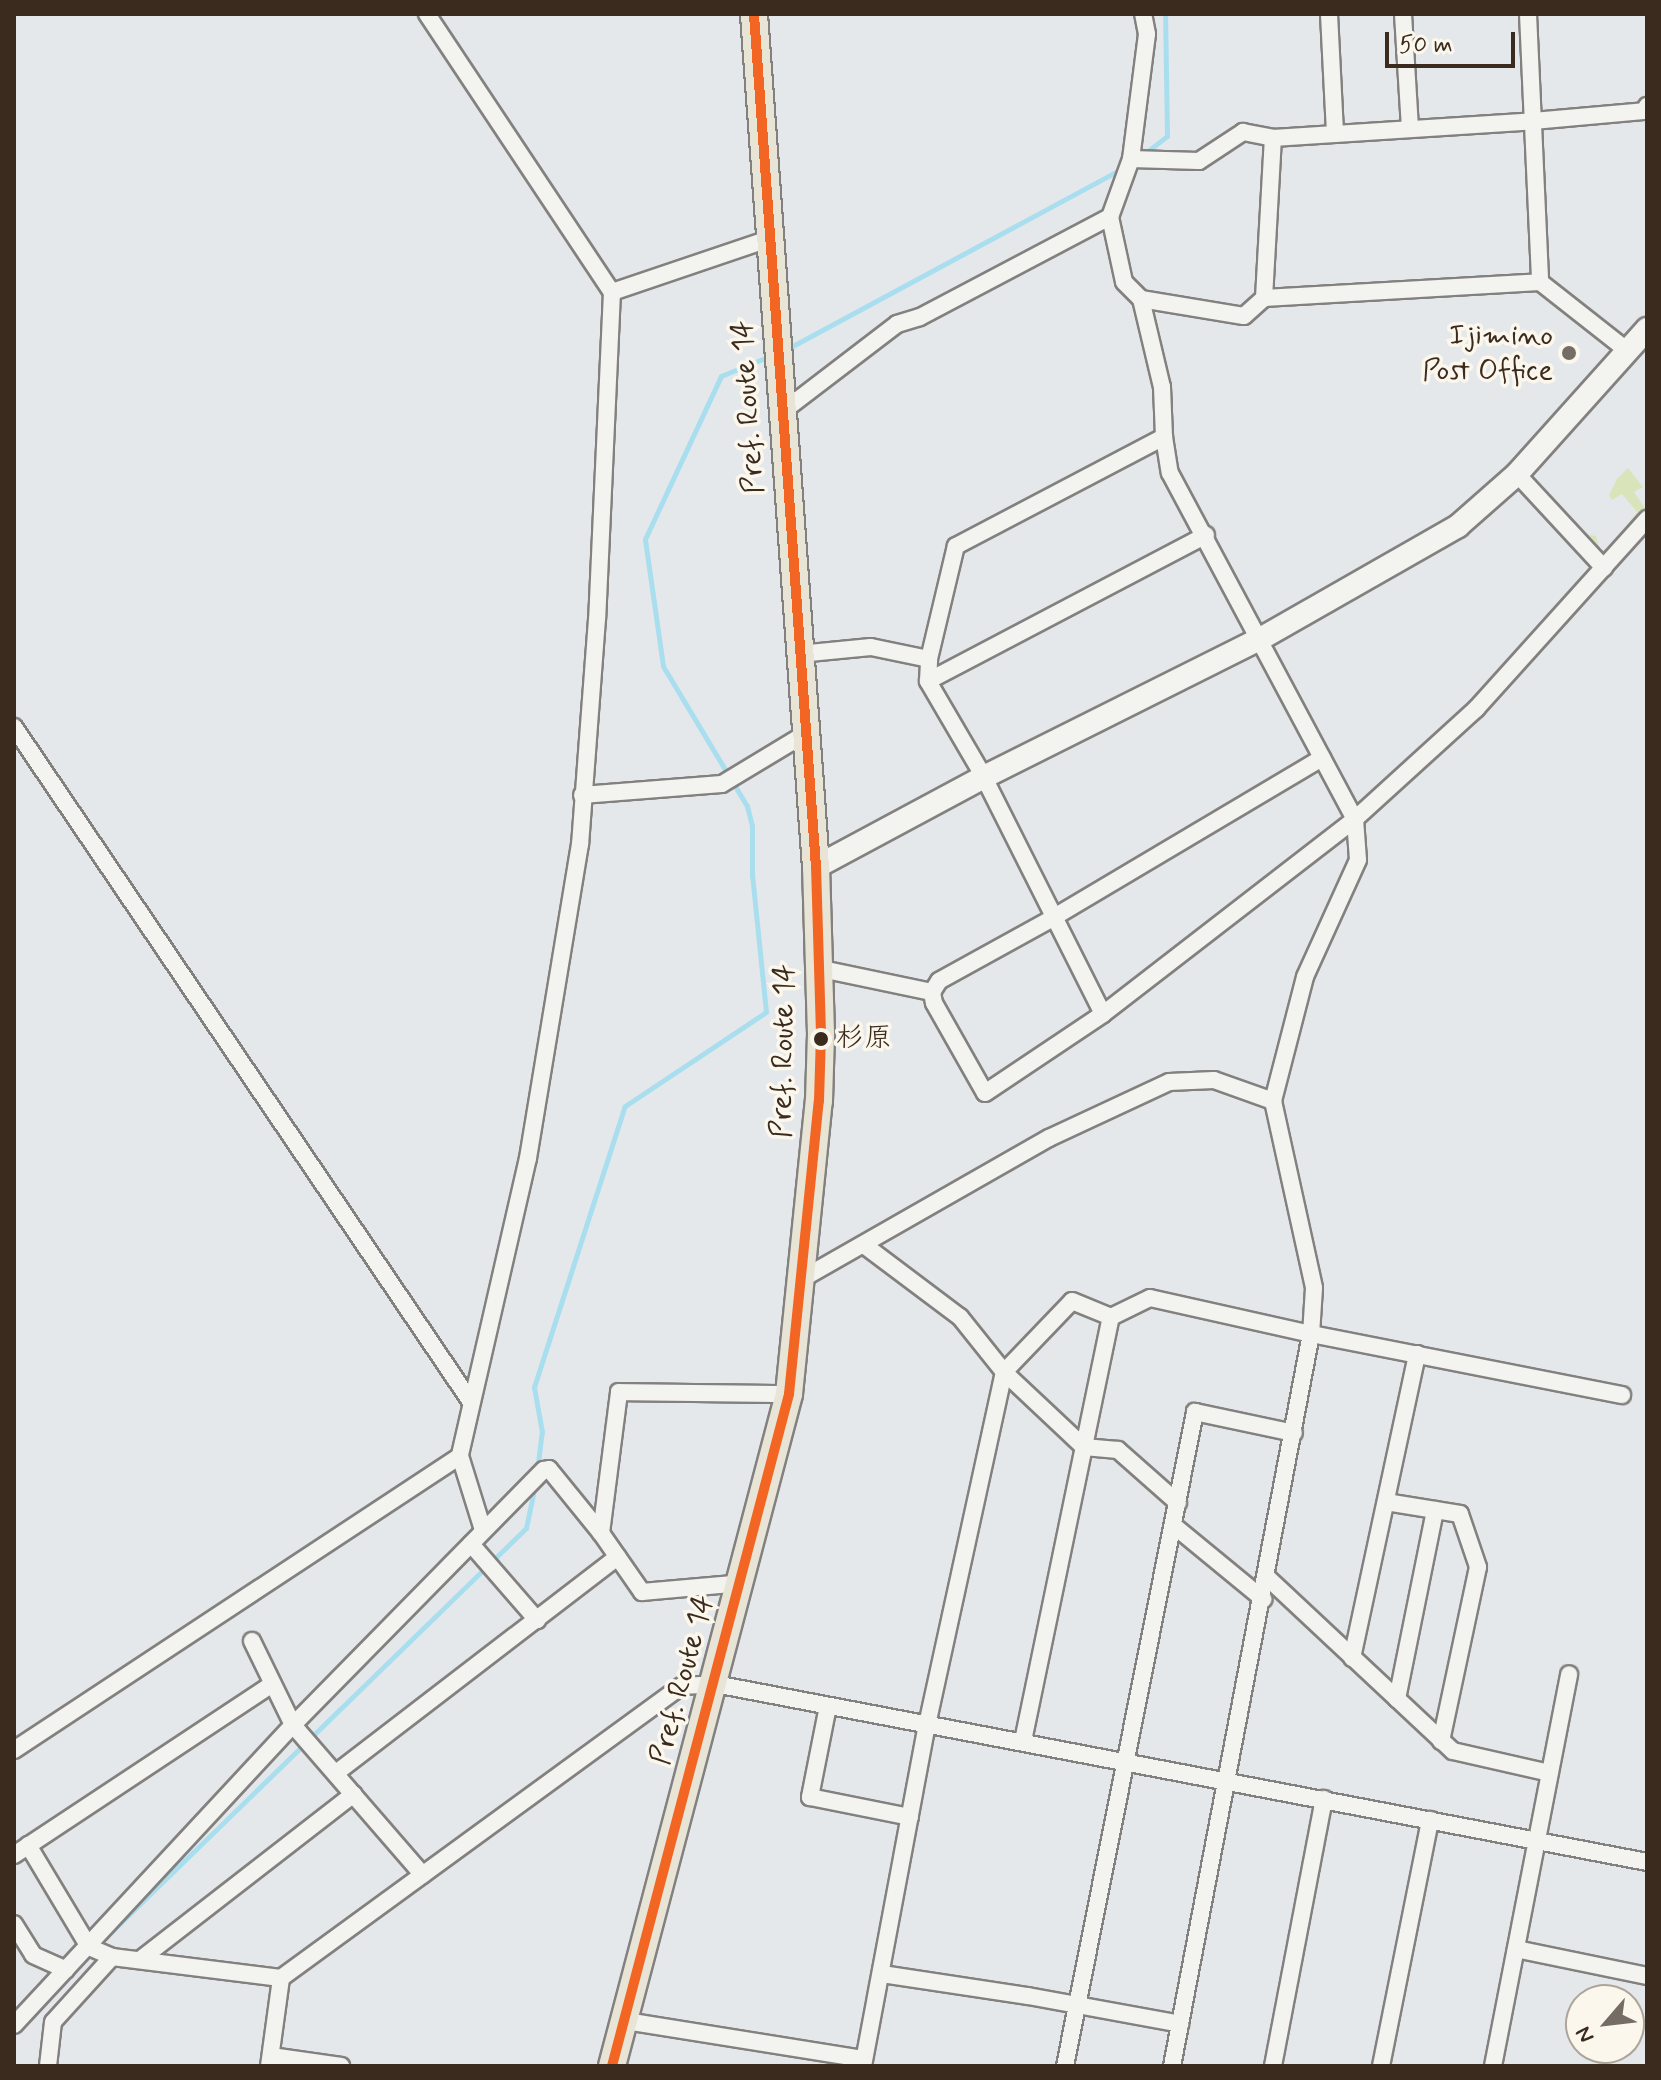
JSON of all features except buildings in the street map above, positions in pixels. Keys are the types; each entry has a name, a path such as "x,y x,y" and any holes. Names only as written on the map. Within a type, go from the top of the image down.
{"main road":[{"name":"Pref. Route 14","path":"612,2066 742,1583 789,1394 819,1101 821,1034 816,867 754,14"}],"street":[{"path":"427,14 612,292 597,619 580,844 528,1158 460,1456 483,1530"},
{"path":"1143,14 1147,34 1131,159 1110,217 1124,282 1141,299 1162,387 1164,437 1170,473 1206,535 1355,819 1358,860 1305,977 1273,1101 1314,1288 1311,1334 1268,1578 1172,2066"},
{"path":"1329,14 1335,134"},
{"path":"1403,14 1410,128"},
{"path":"1528,14 1540,282"},
{"path":"1131,159 1199,161 1243,132 1273,138 1533,121 1644,111 1647,106"},
{"path":"1264,298 1273,138"},
{"path":"782,412 897,324 920,317 1110,217"},
{"path":"612,292 769,239"},
{"path":"1141,299 1244,316 1264,298 1540,282 1629,352"},
{"path":"816,867 984,777 1260,639 1458,526 1517,474 1647,329"},
{"path":"1103,1014 984,777 928,681 929,659 956,546 1164,437"},
{"path":"1517,474 1604,568"},
{"path":"1322,758 1053,918 939,981 932,992 934,1003 985,1093 1103,1014 1355,819 1476,709 1647,519"},
{"path":"928,681 1206,535"},
{"path":"799,654 871,647 929,659"},
{"path":"14,727 471,1402"},
{"path":"582,795 722,784 805,734"},
{"path":"817,968 932,992"},
{"path":"800,1280 1049,1138 1169,1082 1214,1080 1273,1101"},
{"path":"864,1245 960,1317 1004,1372 1084,1447 1118,1450 1178,1503"},
{"path":"626,2021 864,2062 927,1725 1004,1372 1072,1301 1111,1317 1150,1298 1311,1334 1622,1395"},
{"path":"1023,1741 1111,1317"},
{"path":"1352,1658 1417,1354"},
{"path":"601,1533 619,1392 789,1394"},
{"path":"1065,2066 1195,1412 1294,1433"},
{"path":"14,1750 460,1456"},
{"path":"14,2025 293,1725 544,1470 549,1469 601,1533 642,1592 742,1583"},
{"path":"1386,1502 1460,1514 1478,1567 1441,1741"},
{"path":"1397,1699 1435,1510"},
{"path":"1173,1525 1263,1599"},
{"path":"471,1544 537,1620"},
{"path":"336,1773 618,1557"},
{"path":"1268,1578 1453,1751 1550,1773"},
{"path":"252,1641 293,1725 423,1875"},
{"path":"1493,2066 1569,1674"},
{"path":"272,1684 21,1850 89,1947 112,1957 281,1978 682,1686 715,1684 1127,1759 1647,1862"},
{"path":"828,1706 810,1797 910,1817"},
{"path":"141,1959 354,1794"},
{"path":"1273,2066 1324,1799"},
{"path":"1381,2066 1430,1820"},
{"path":"14,1924 33,1955 66,1970"},
{"path":"1516,1949 1647,1976"},
{"path":"48,2066 53,2022 112,1957"},
{"path":"882,1974 1180,2024"},
{"path":"281,1978 270,2061 341,2066"}],"green space":[{"path":"1628,468 1643,487 1634,492 1647,511 1610,553 1599,553 1573,523 1584,534 1596,536 1600,550 1608,549 1637,512 1622,494 1612,500 1609,495 1617,479"}],"waterway":[{"path":"1144,154 1167,136 1165,14"},
{"path":"787,349 1123,168"},
{"path":"537,1471 542,1432 534,1387 625,1106 766,1012 752,875 752,826 747,806 663,666 645,539 721,376 770,356"},
{"path":"109,1934 526,1528 535,1485"}],"transit line":[{"path":"612,2066 789,1394 819,1101 821,1034 816,867 754,14"}],"place":[{"name":"Ijimino Post Office","path":"1569,353"},
{"name":"杉原","path":"821,1039"}]}
